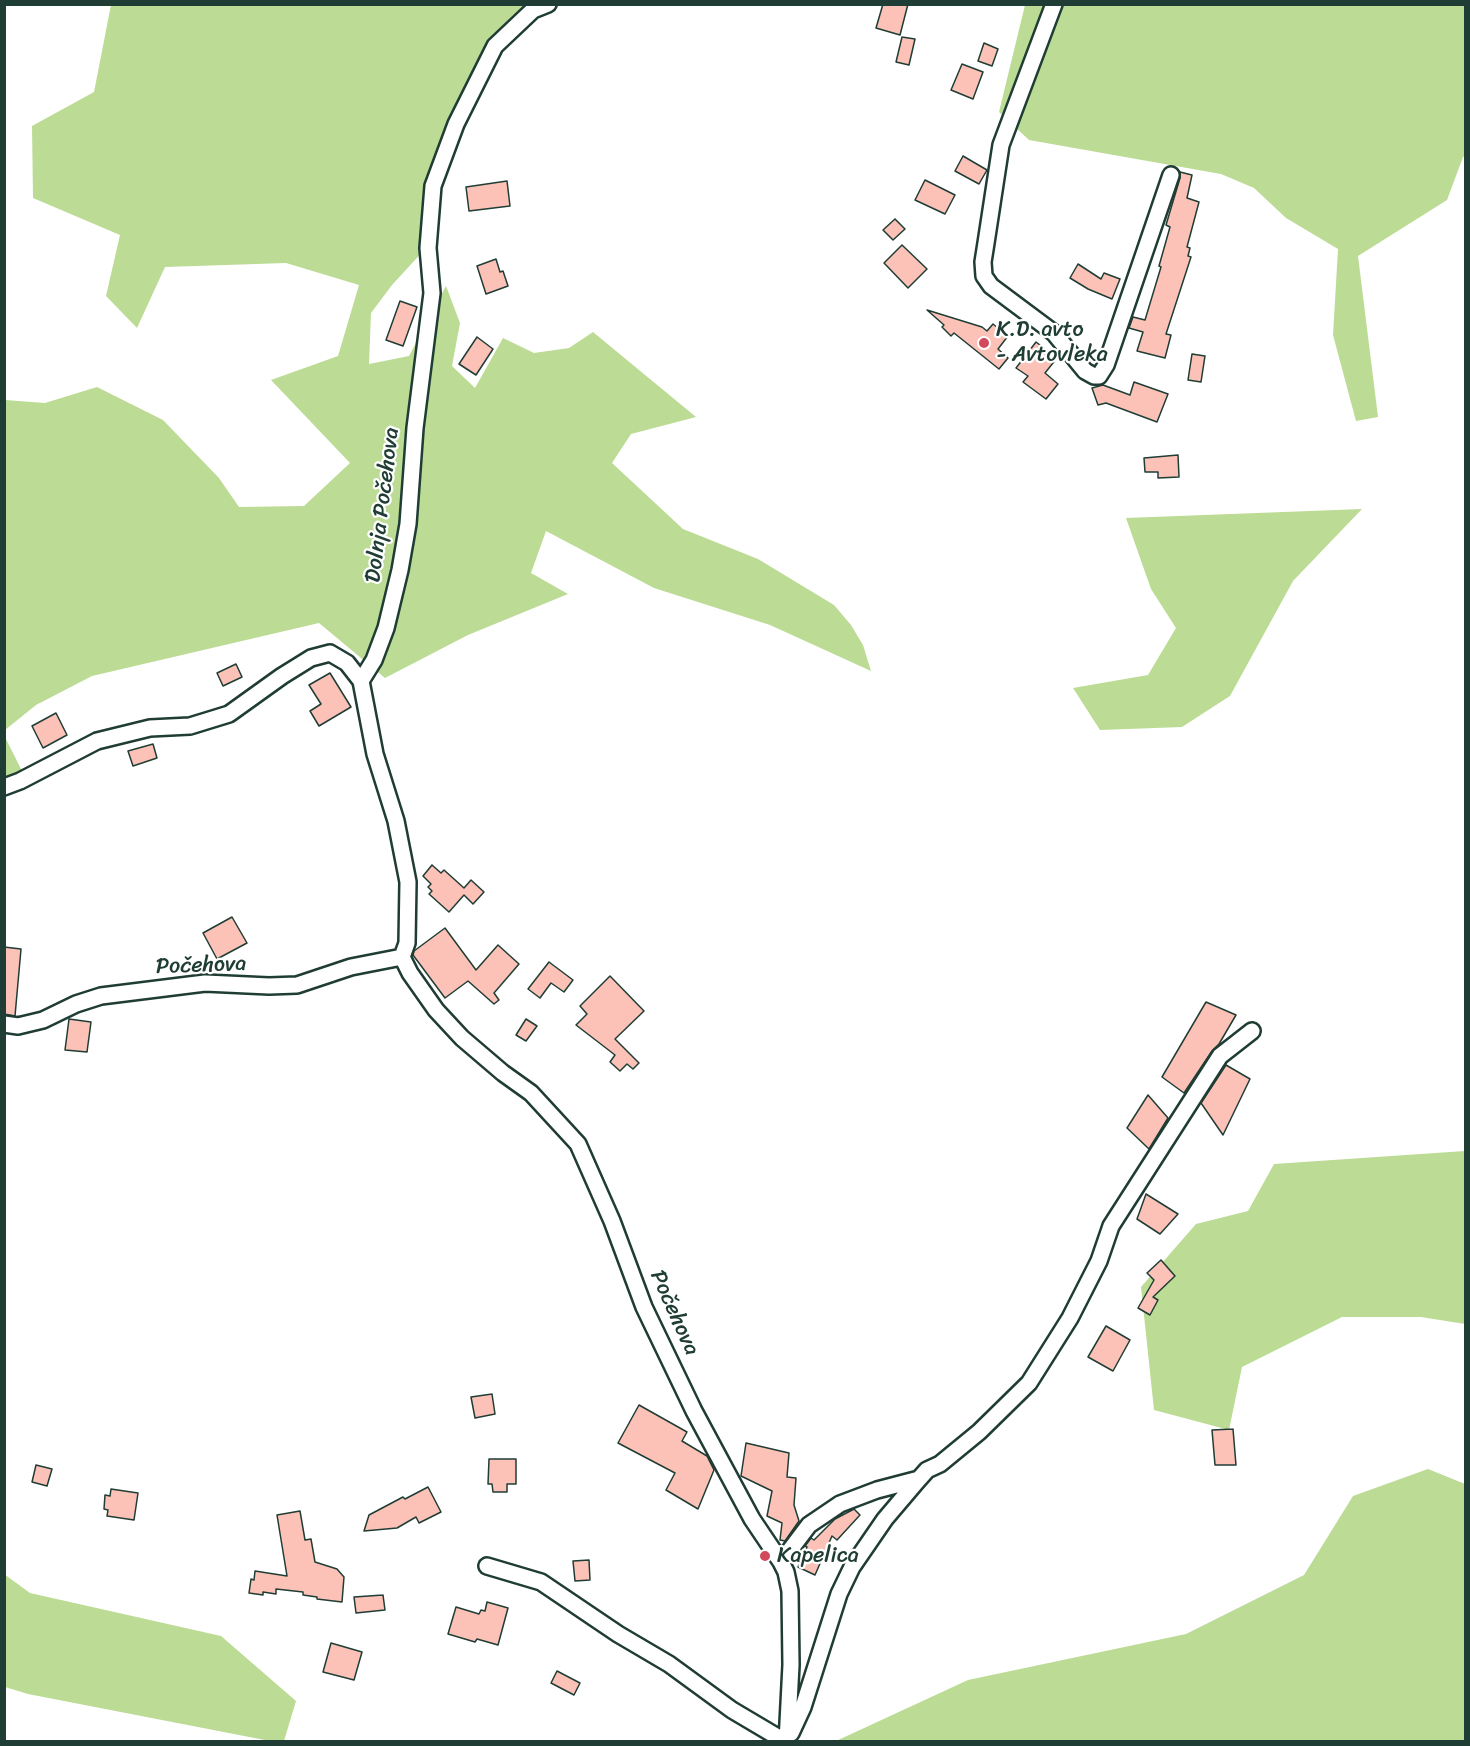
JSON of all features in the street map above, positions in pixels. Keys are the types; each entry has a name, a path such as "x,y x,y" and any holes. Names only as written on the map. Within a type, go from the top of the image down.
{"street":[{"name":"Dolnja Počehova","path":"361,681 374,660 386,628 408,524 415,428 432,293 428,248 433,186 456,124 495,46 533,10 548,4"},
{"path":"1054,4 1001,145 983,262 984,276 991,286 1054,333 1086,371 1094,376 1100,376 1106,364 1171,175"},
{"path":"4,787 97,741 150,728 190,726 229,714 311,658 330,653 347,663 361,681 375,754 396,821 408,882 407,943 402,957"},
{"name":"Počehova","path":"4,1024 18,1026 43,1020 76,1004 101,996 205,983 297,985 351,967 385,958 402,957 430,1002 462,1038 531,1093 578,1144 612,1221 644,1307 694,1411 753,1519 782,1562 790,1591 791,1665 787,1742"},
{"path":"487,1566 541,1582 618,1634 669,1664 732,1710 787,1742 803,1707 839,1594 852,1568 885,1519 927,1470 940,1464 978,1432 1029,1383 1070,1318 1099,1261 1111,1226 1220,1056 1252,1031"},
{"path":"782,1562 809,1525 840,1504 877,1490 919,1479"}],"green space":[{"path":"111,5 538,5 492,45 453,123 426,248 392,285 371,313 369,364 409,356 446,286 460,323 452,366 475,388 503,338 534,353 569,348 593,332 696,417 631,434 612,463 683,529 758,559 834,605 851,625 863,645 871,671 770,625 654,588 546,531 531,573 568,594 468,635 385,678 319,623 92,676 36,705 5,730 5,400 45,403 97,387 163,420 219,478 239,507 304,506 350,463 271,380 338,356 359,285 286,263 165,267 137,328 106,296 120,235 33,198 32,126 94,92"},
{"path":"1025,5 1465,5 1465,156 1447,200 1358,256 1378,417 1356,421 1333,335 1338,249 1286,218 1254,188 1221,174 1029,140 999,112"},
{"path":"1362,509 1293,581 1230,696 1182,727 1100,730 1073,688 1148,675 1176,628 1151,589 1126,518"},
{"path":"4,735 23,773 4,780"},
{"path":"1465,1151 1465,1324 1421,1317 1342,1317 1242,1367 1229,1430 1154,1410 1141,1287 1196,1224 1248,1211 1274,1164"},
{"path":"1428,1469 1465,1484 1465,1741 836,1741 968,1680 1186,1634 1304,1575 1353,1496"},
{"path":"4,1574 30,1593 221,1636 296,1701 284,1741 270,1741 28,1694 5,1687"}],"building":[{"path":"883,4 908,4 900,35 876,28"},
{"path":"902,37 915,39 909,65 896,62"},
{"path":"984,43 998,49 992,66 978,61"},
{"path":"962,64 983,72 973,99 951,90"},
{"path":"963,156 987,170 979,184 955,171"},
{"path":"1180,172 1192,175 1187,198 1199,202 1187,247 1190,248 1188,256 1191,257 1166,334 1171,335 1165,358 1137,351 1143,332 1129,328 1133,317 1145,320 1161,267 1159,266 1170,227 1166,225"},
{"path":"925,180 955,195 945,214 915,200"},
{"path":"507,181 510,206 469,211 466,187"},
{"path":"895,219 905,229 893,240 883,230"},
{"path":"902,245 927,269 908,288 884,263"},
{"path":"496,259 508,286 486,294 477,266"},
{"path":"1078,264 1101,279 1104,273 1120,279 1112,299 1070,278"},
{"path":"400,301 417,307 403,346 386,340"},
{"name":"K.D. avto - Avtovleka","path":"927,310 982,327 987,331 993,324 1008,336 998,349 1008,358 999,369 954,333 951,336 942,327 944,325"},
{"path":"477,337 493,349 476,375 459,364"},
{"path":"1036,342 1057,358 1045,373 1058,384 1046,399 1023,382 1028,376 1016,368"},
{"path":"1192,354 1205,356 1201,382 1188,380"},
{"path":"1134,382 1168,394 1157,422 1106,403 1098,405 1092,388 1103,385 1130,395"},
{"path":"1178,455 1179,477 1158,478 1158,472 1145,472 1144,458"},
{"path":"236,664 242,677 223,686 217,673"},
{"path":"330,673 351,707 319,726 310,711 321,704 309,685"},
{"path":"56,713 67,735 43,748 32,726"},
{"path":"153,744 157,758 133,766 128,751"},
{"path":"432,865 441,873 444,870 464,888 471,880 484,892 473,904 464,895 449,912 429,894 432,891 428,887 431,884 423,876"},
{"path":"232,917 247,943 217,959 203,933"},
{"path":"445,928 476,970 498,945 519,964 494,993 499,1000 494,1004 468,981 445,998 413,955 414,951"},
{"path":"4,947 21,949 15,1016 4,1014"},
{"path":"549,962 573,980 564,992 551,983 540,998 528,989"},
{"path":"610,976 644,1011 615,1039 639,1063 633,1069 627,1064 620,1071 610,1062 615,1055 576,1025 587,1014 580,1006"},
{"path":"1206,1002 1236,1015 1219,1044 1184,1093 1162,1077"},
{"path":"69,1019 91,1022 87,1052 65,1050"},
{"path":"526,1019 537,1026 526,1041 516,1035"},
{"path":"1226,1065 1250,1079 1223,1135 1201,1103"},
{"path":"1148,1095 1168,1118 1149,1149 1127,1128"},
{"path":"1146,1194 1178,1214 1160,1234 1137,1219"},
{"path":"1161,1260 1175,1276 1153,1297 1158,1300 1150,1315 1138,1308 1154,1280 1147,1273"},
{"path":"1106,1326 1130,1340 1113,1371 1088,1357"},
{"path":"492,1394 495,1414 475,1418 471,1397"},
{"path":"639,1405 687,1432 682,1441 707,1456 714,1470 698,1509 666,1490 675,1473 618,1443"},
{"path":"1233,1429 1236,1465 1215,1465 1212,1430"},
{"path":"746,1443 789,1453 787,1477 796,1478 794,1505 799,1521 785,1541 780,1540 782,1523 767,1516 772,1491 741,1476"},
{"path":"489,1459 516,1459 516,1484 507,1484 507,1492 493,1492 492,1484 488,1484"},
{"path":"36,1465 52,1469 47,1486 32,1482"},
{"path":"428,1487 441,1512 419,1523 416,1517 397,1528 364,1531 369,1515"},
{"path":"111,1489 138,1493 134,1520 107,1516 108,1510 104,1509 105,1495 110,1496"},
{"path":"854,1509 860,1515 837,1540 832,1536 815,1575 798,1567 807,1547 805,1546 811,1538 814,1540 835,1519"},
{"path":"300,1511 305,1540 311,1539 315,1562 337,1569 344,1577 342,1602 317,1599 317,1597 303,1595 303,1592 276,1589 276,1594 249,1593 255,1571 287,1576 277,1515"},
{"path":"589,1560 590,1580 575,1581 573,1561"},
{"path":"383,1595 385,1610 356,1613 354,1597"},
{"path":"487,1602 508,1608 498,1645 477,1639 475,1642 448,1634 456,1607 479,1614 481,1610 485,1611"},
{"path":"331,1643 362,1652 354,1680 323,1672"},
{"path":"557,1671 580,1683 574,1695 551,1683"}],"place":[{"name":"K.D. avto - Avtovleka","path":"984,343"},
{"name":"Kapelica","path":"765,1556"}]}
